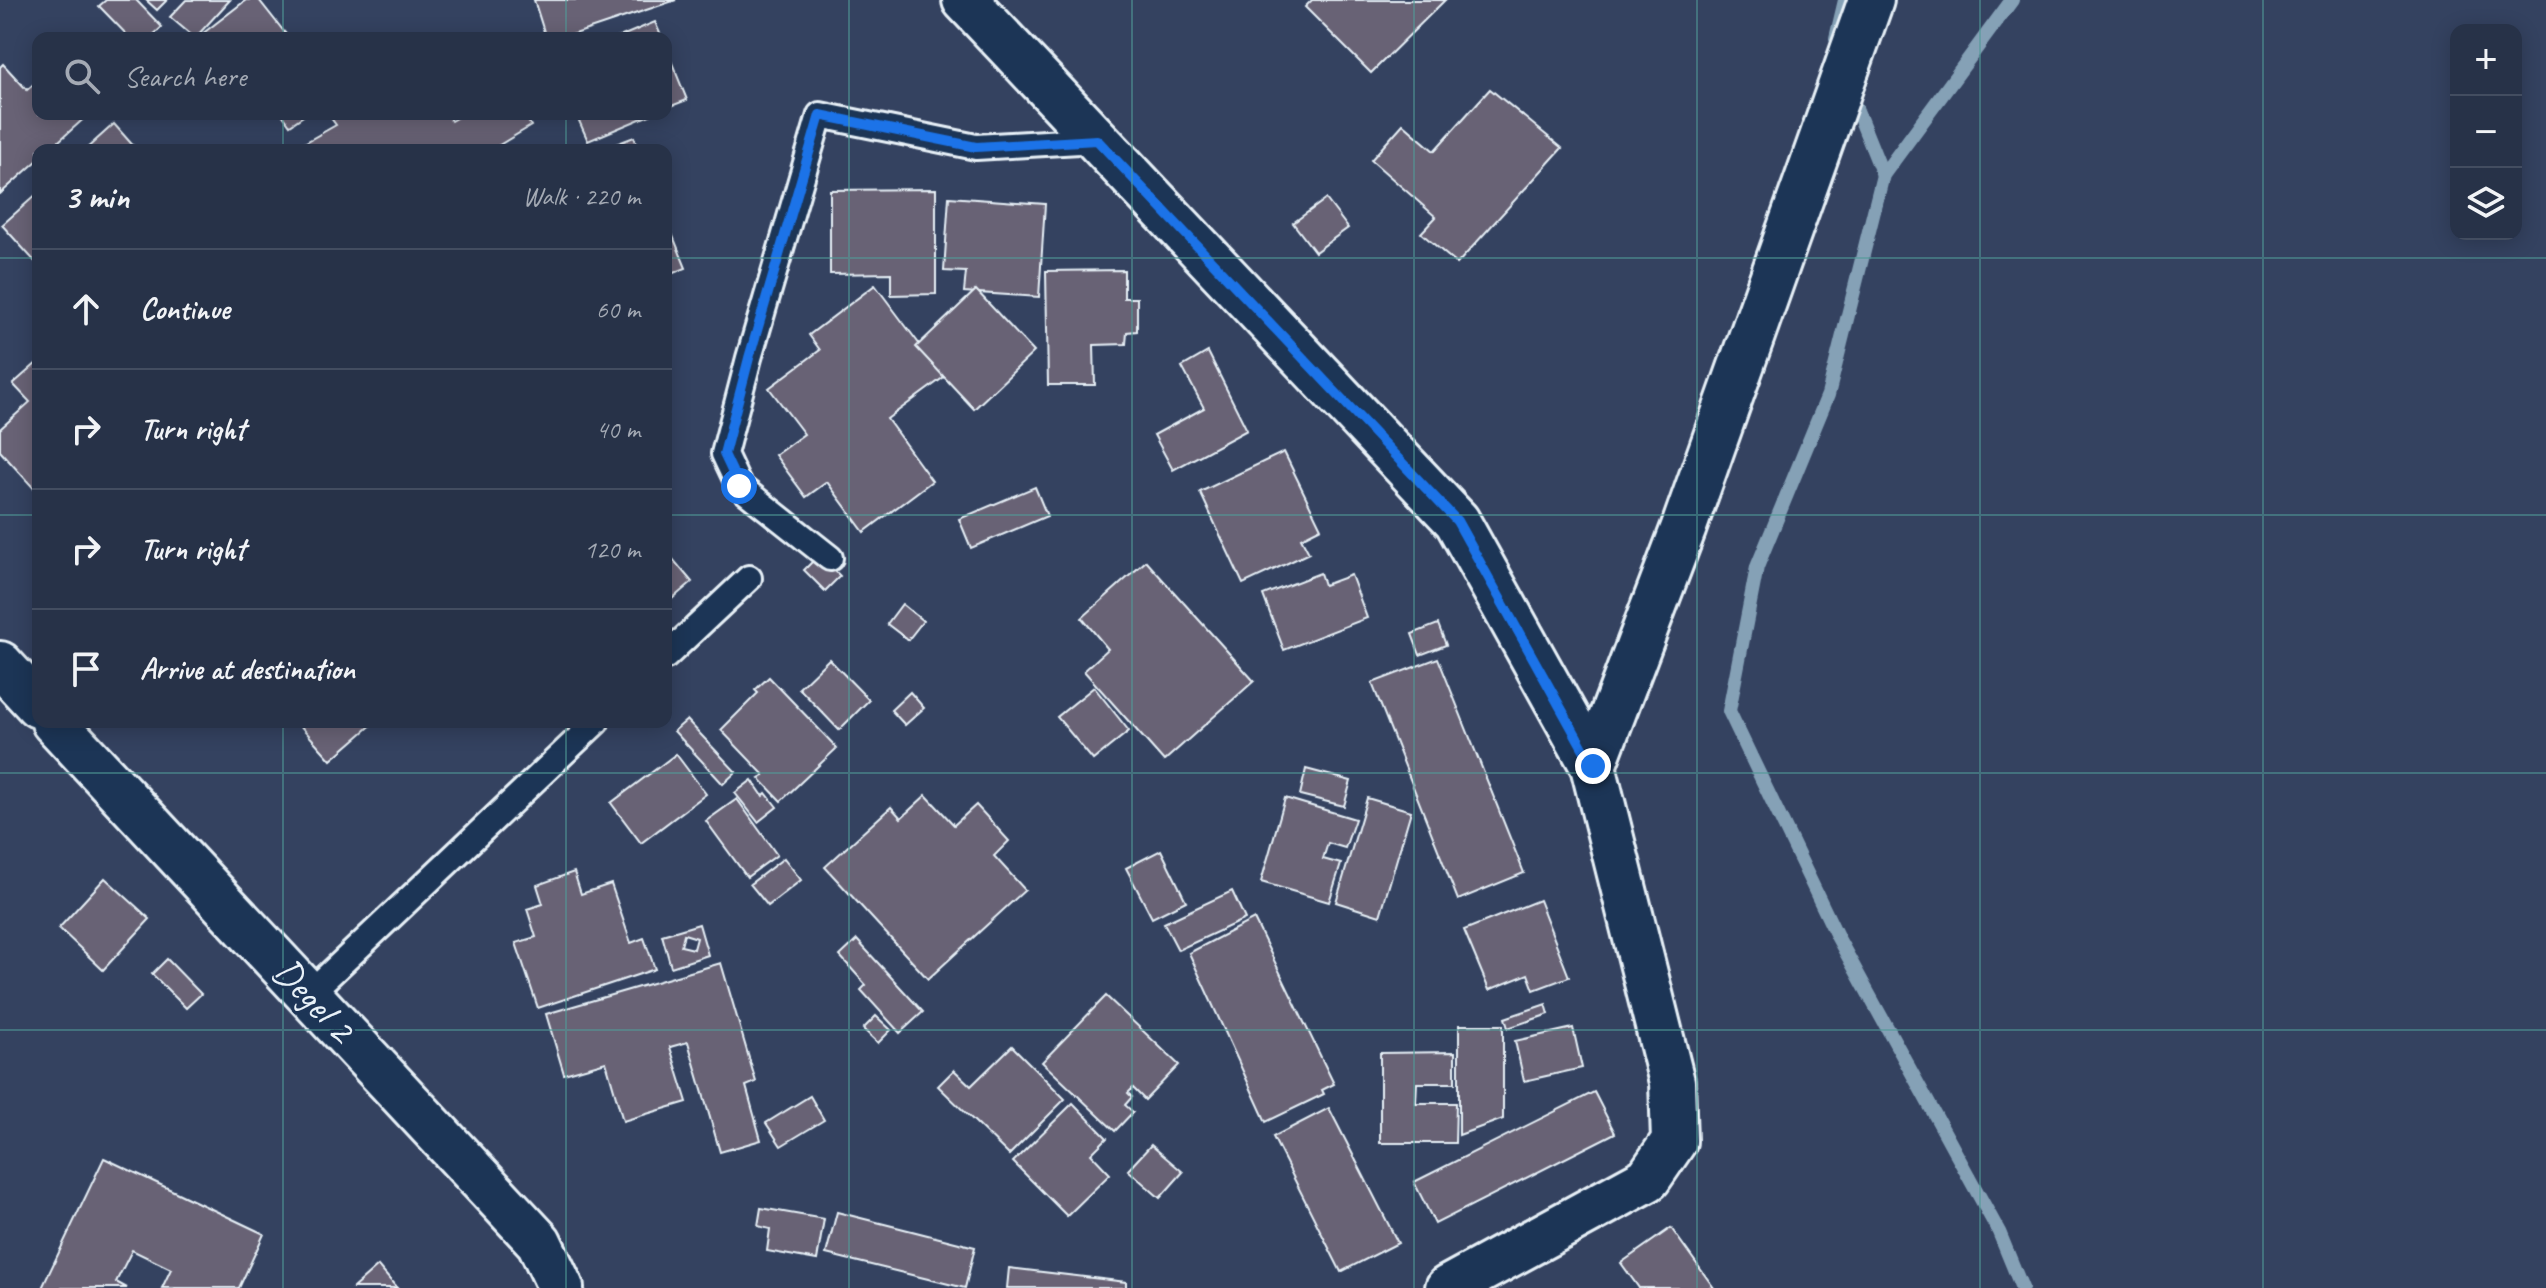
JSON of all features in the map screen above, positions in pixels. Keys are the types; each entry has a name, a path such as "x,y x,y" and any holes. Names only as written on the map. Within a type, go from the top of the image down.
{"street":[{"path":"965,0 1457,521 1593,766 1672,1082 1674,1141 1648,1179 1448,1288"},
{"path":"1593,766 1684,527 1871,0"},
{"path":"0,664 32,699"},
{"name":"Degel 2","path":"60,728 539,1242 561,1288"}],"lane":[{"path":"830,558 739,486 724,454 820,115 976,147 1097,140"},
{"path":"672,650 749,578"},
{"path":"309,994 590,728"}],"building":[{"path":"106,0 136,0 162,27 157,32 124,32 99,6"},
{"path":"146,0 167,0 157,10"},
{"path":"186,0 230,0 201,32 188,32 170,17"},
{"path":"246,0 259,0 284,32 205,32"},
{"path":"534,0 676,0 581,32 544,32"},
{"path":"1312,0 1445,0 1371,73 1305,7"},
{"path":"655,22 659,32 631,32"},
{"path":"672,63 687,100 672,106"},
{"path":"3,64 27,90 32,85 32,120 82,120 56,144 32,144 32,165 0,194 0,67"},
{"path":"1490,89 1562,148 1457,264 1421,233 1436,217 1371,160 1403,124 1434,151"},
{"path":"332,120 528,120 531,126 501,144 303,144 336,125"},
{"path":"579,120 638,120 588,141"},
{"path":"114,124 132,144 92,144"},
{"path":"634,137 637,144 616,144"},
{"path":"936,189 936,294 891,295 891,273 830,274 830,190"},
{"path":"949,197 1045,204 1039,297 964,292 966,272 944,271"},
{"path":"32,198 32,258 2,225"},
{"path":"1326,199 1348,228 1315,252 1293,223"},
{"path":"672,234 686,268 672,274"},
{"path":"1124,270 1124,298 1137,298 1137,331 1127,332 1126,344 1094,345 1095,385 1048,385 1046,271"},
{"path":"875,285 944,377 887,419 932,481 864,532 827,482 806,497 775,455 804,434 769,388 820,350 809,335"},
{"path":"976,290 1034,352 974,409 916,347"},
{"path":"1208,352 1247,430 1173,470 1154,435 1204,408 1182,367"},
{"path":"32,367 32,486 0,451 0,429 30,402 13,384"},
{"path":"1284,452 1321,528 1301,538 1309,553 1243,584 1200,492"},
{"path":"1035,487 1047,516 971,548 959,519"},
{"path":"819,555 840,576 825,591 804,570"},
{"path":"672,558 692,582 672,599"},
{"path":"1146,561 1254,681 1164,761 1084,671 1108,649 1082,618"},
{"path":"1320,573 1324,585 1351,575 1367,618 1284,650 1263,595"},
{"path":"902,604 923,621 908,640 887,624"},
{"path":"1438,624 1446,645 1420,655 1412,634"},
{"path":"1438,658 1524,873 1458,900 1372,683"},
{"path":"829,659 869,700 839,730 799,688"},
{"path":"769,677 837,748 781,801 759,778 764,775 721,730 758,693 755,690"},
{"path":"1094,687 1129,731 1093,760 1057,717"},
{"path":"910,692 924,708 905,725 891,710"},
{"path":"687,720 736,772 723,784 674,731"},
{"path":"302,728 368,728 331,760"},
{"path":"676,754 706,794 641,843 611,803"},
{"path":"1306,769 1351,781 1344,806 1300,795"},
{"path":"752,780 763,796 766,793 777,807 758,822 735,793"},
{"path":"926,795 954,825 976,805 1009,841 994,856 1025,890 928,979 825,867 891,807 901,818"},
{"path":"1285,798 1355,819 1345,848 1328,843 1323,859 1341,864 1329,902 1261,882"},
{"path":"1367,798 1411,811 1380,916 1336,902"},
{"path":"737,799 777,855 747,877 706,821"},
{"path":"1161,850 1186,901 1152,918 1126,868"},
{"path":"784,858 801,880 768,906 750,884"},
{"path":"574,872 581,894 611,884 631,943 644,938 655,969 538,1008 516,943 536,937 527,909 543,904 537,885"},
{"path":"105,878 150,919 103,970 59,928"},
{"path":"1232,891 1245,919 1178,950 1164,923"},
{"path":"1539,900 1569,977 1534,990 1528,974 1489,990 1464,930"},
{"path":"1254,919 1334,1084 1322,1090 1324,1094 1266,1122 1189,953"},
{"path":"699,924 708,955 671,967 662,935","holes":["684,934 697,938 694,949 681,946"]},
{"path":"857,940 923,1012 900,1033 861,990 866,985 840,956"},
{"path":"167,959 201,994 186,1008 152,974"},
{"path":"721,963 756,1082 746,1086 761,1140 720,1152 688,1042 670,1047 687,1102 623,1121 606,1062 564,1074 546,1014"},
{"path":"1106,996 1179,1065 1145,1100 1133,1088 1128,1093 1132,1097 1125,1105 1133,1112 1115,1131 1042,1062"},
{"path":"1546,1004 1549,1014 1508,1028 1505,1018"},
{"path":"876,1016 891,1030 878,1043 863,1029"},
{"path":"1459,1025 1503,1025 1503,1119 1459,1135"},
{"path":"1573,1028 1582,1068 1524,1081 1515,1041"},
{"path":"1012,1046 1065,1099 1009,1155 938,1086 954,1070 971,1086"},
{"path":"1455,1052 1455,1083 1417,1083 1416,1103 1456,1103 1455,1143 1380,1143 1380,1053"},
{"path":"1594,1092 1615,1133 1435,1224 1414,1182"},
{"path":"810,1096 824,1120 781,1146 766,1123"},
{"path":"1073,1103 1107,1138 1091,1154 1110,1174 1067,1216 1013,1162"},
{"path":"1329,1108 1398,1243 1341,1272 1273,1137"},
{"path":"1151,1145 1183,1172 1160,1198 1128,1170"},
{"path":"104,1158 264,1234 239,1288 162,1288 171,1269 132,1250 116,1282 127,1288 42,1288"},
{"path":"761,1208 824,1219 817,1260 767,1251 770,1229 758,1226"},
{"path":"837,1212 975,1247 965,1288 826,1254"},
{"path":"1671,1228 1714,1288 1639,1288 1621,1263"},
{"path":"378,1266 397,1288 353,1288"},
{"path":"1009,1268 1126,1282 1126,1288 1007,1288"}],"waterway":[{"path":"1837,42 1845,0"},
{"path":"2012,0 1883,175 1828,395 1757,567 1729,711 1838,938 1999,1232 2022,1288"},
{"path":"1850,93 1883,175"}],"route":[{"path":"739,486 724,454 820,115 976,147 1097,140 1457,521 1593,766"}]}
